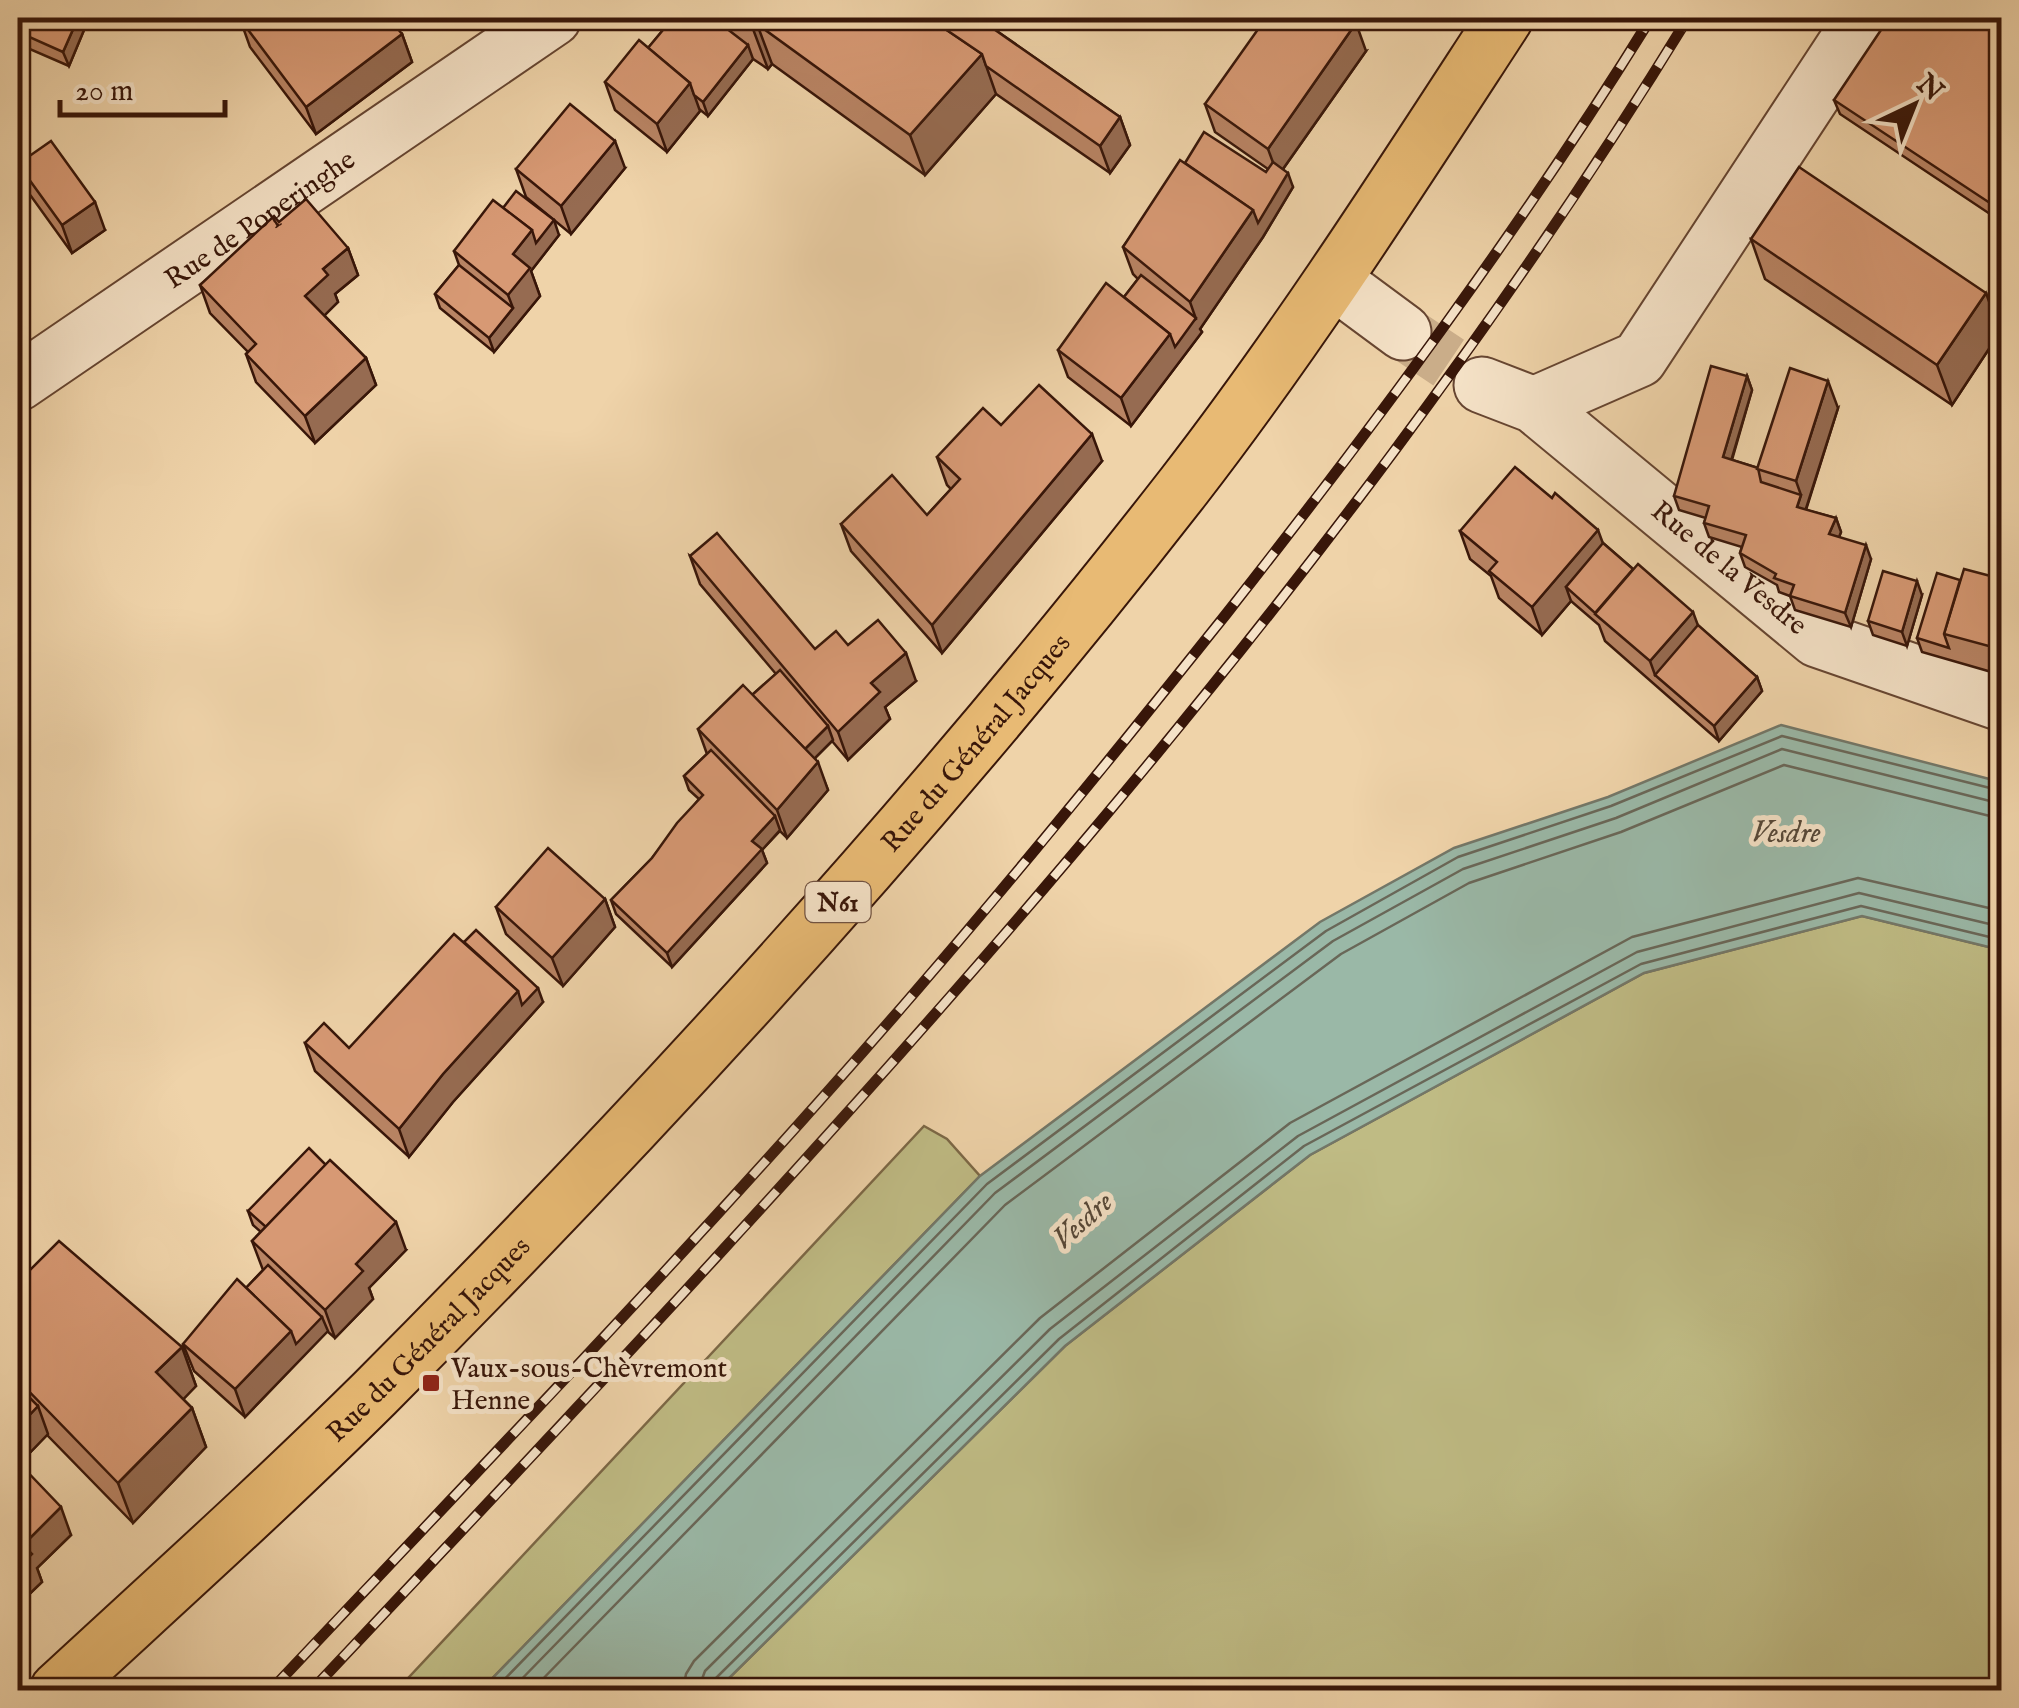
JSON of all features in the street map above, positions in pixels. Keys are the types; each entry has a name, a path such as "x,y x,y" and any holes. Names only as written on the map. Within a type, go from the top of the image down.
{"main road":[{"name":"Rue du Général Jacques","path":"58,1690 370,1397 637,1124 904,830 1184,486 1334,281 1505,18"}],"street":[{"name":"Rue de Poperinghe","path":"18,384 553,18"},
{"path":"1534,406 1639,359 1863,18"},
{"path":"1334,281 1403,332"},
{"name":"Rue de la Vesdre","path":"1482,385 1534,406 1817,639 2002,704"}],"shaded area":[{"path":"1862,916 2001,950 2001,1690 717,1690 1065,1346 1310,1155 1644,973"},
{"path":"924,1126 947,1139 980,1176 481,1690 397,1690"}],"water":[{"name":"Vesdre","path":"1781,725 2001,782 2001,950 1862,916 1644,973 1310,1155 1065,1346 717,1690 481,1690 980,1176 1320,922 1454,848 1608,797"}],"building":[{"path":"18,18 78,18 63,52 18,32"},
{"path":"242,18 389,18 402,34 306,107"},
{"path":"673,18 713,18 748,45 703,102 694,95 690,83 648,48"},
{"path":"736,18 929,18 982,54 910,135 757,24 753,29"},
{"path":"929,18 978,18 1120,117 1100,146 986,66 982,54"},
{"path":"1266,18 1348,18 1356,23 1268,149 1205,104"},
{"path":"1889,18 2002,18 2002,211 1834,100"},
{"path":"639,40 690,83 657,124 605,82"},
{"path":"570,104 615,141 561,206 516,169"},
{"path":"1204,132 1266,172 1273,162 1288,173 1258,223 1253,210 1185,163"},
{"path":"51,141 95,202 62,225 18,164"},
{"path":"1180,160 1253,210 1190,302 1123,247"},
{"path":"1799,167 1986,293 1937,365 1751,239"},
{"path":"516,191 554,220 536,243 532,230 503,208"},
{"path":"306,199 348,248 323,269 328,275 305,296 366,358 305,416 246,354 256,344 200,285 274,216 279,222"},
{"path":"493,200 532,230 513,254 530,268 508,295 454,251"},
{"path":"459,265 513,308 489,338 435,294"},
{"path":"1141,275 1196,318 1175,347 1170,334 1124,297"},
{"path":"1106,283 1170,334 1121,398 1058,350"},
{"path":"1711,366 1747,376 1723,457 1758,468 1761,482 1801,495 1797,507 1836,518 1829,534 1866,545 1845,613 1790,596 1794,585 1774,578 1776,574 1740,553 1746,535 1704,523 1709,506 1674,496"},
{"path":"1790,368 1828,381 1796,481 1757,469"},
{"path":"1039,385 1092,434 932,625 841,524 892,475 927,515 960,479 937,457 983,408 1001,425"},
{"path":"1515,467 1552,498 1555,493 1598,530 1532,607 1489,571 1497,562 1460,531"},
{"path":"717,533 815,649 836,631 848,645 878,620 906,653 871,683 880,692 838,732 690,556"},
{"path":"1603,543 1633,569 1595,613 1566,587"},
{"path":"1638,564 1693,612 1650,661 1595,614"},
{"path":"1964,569 2002,579 2002,627 1996,648 1944,634"},
{"path":"1883,571 1917,581 1902,632 1868,621"},
{"path":"1937,573 1960,580 1944,634 1949,648 1917,638"},
{"path":"1698,625 1757,677 1714,726 1655,675"},
{"path":"780,670 828,726 805,749 752,695"},
{"path":"743,685 818,762 777,810 698,729"},
{"path":"711,750 775,816 752,841 762,849 667,953 611,900 652,858 703,795 684,776"},
{"path":"548,848 605,899 552,958 496,907"},
{"path":"476,930 538,988 522,1005 518,991 464,942"},
{"path":"454,934 518,991 399,1129 305,1043 324,1023 349,1048"},
{"path":"309,1148 326,1165 266,1227 248,1211"},
{"path":"330,1160 396,1222 356,1264 363,1271 325,1310 252,1241"},
{"path":"59,1241 182,1347 156,1372 192,1408 118,1483 18,1380 18,1282"},
{"path":"268,1265 322,1317 296,1344 291,1331 246,1288"},
{"path":"237,1279 291,1331 235,1389 183,1344"},
{"path":"18,1386 38,1406 18,1427"},
{"path":"18,1462 61,1507 23,1545 32,1554 18,1568"}],"tunnel":[{"path":"1403,332 1482,385"}],"railway":[{"path":"271,1690 758,1170 1034,851 1227,613 1394,395 1552,171 1651,18"},
{"path":"312,1690 683,1294 865,1093 1044,889 1217,680 1383,466 1540,246 1688,18"}],"place":[{"name":"Vaux-sous-Chèvremont Henne","path":"431,1383"}]}
